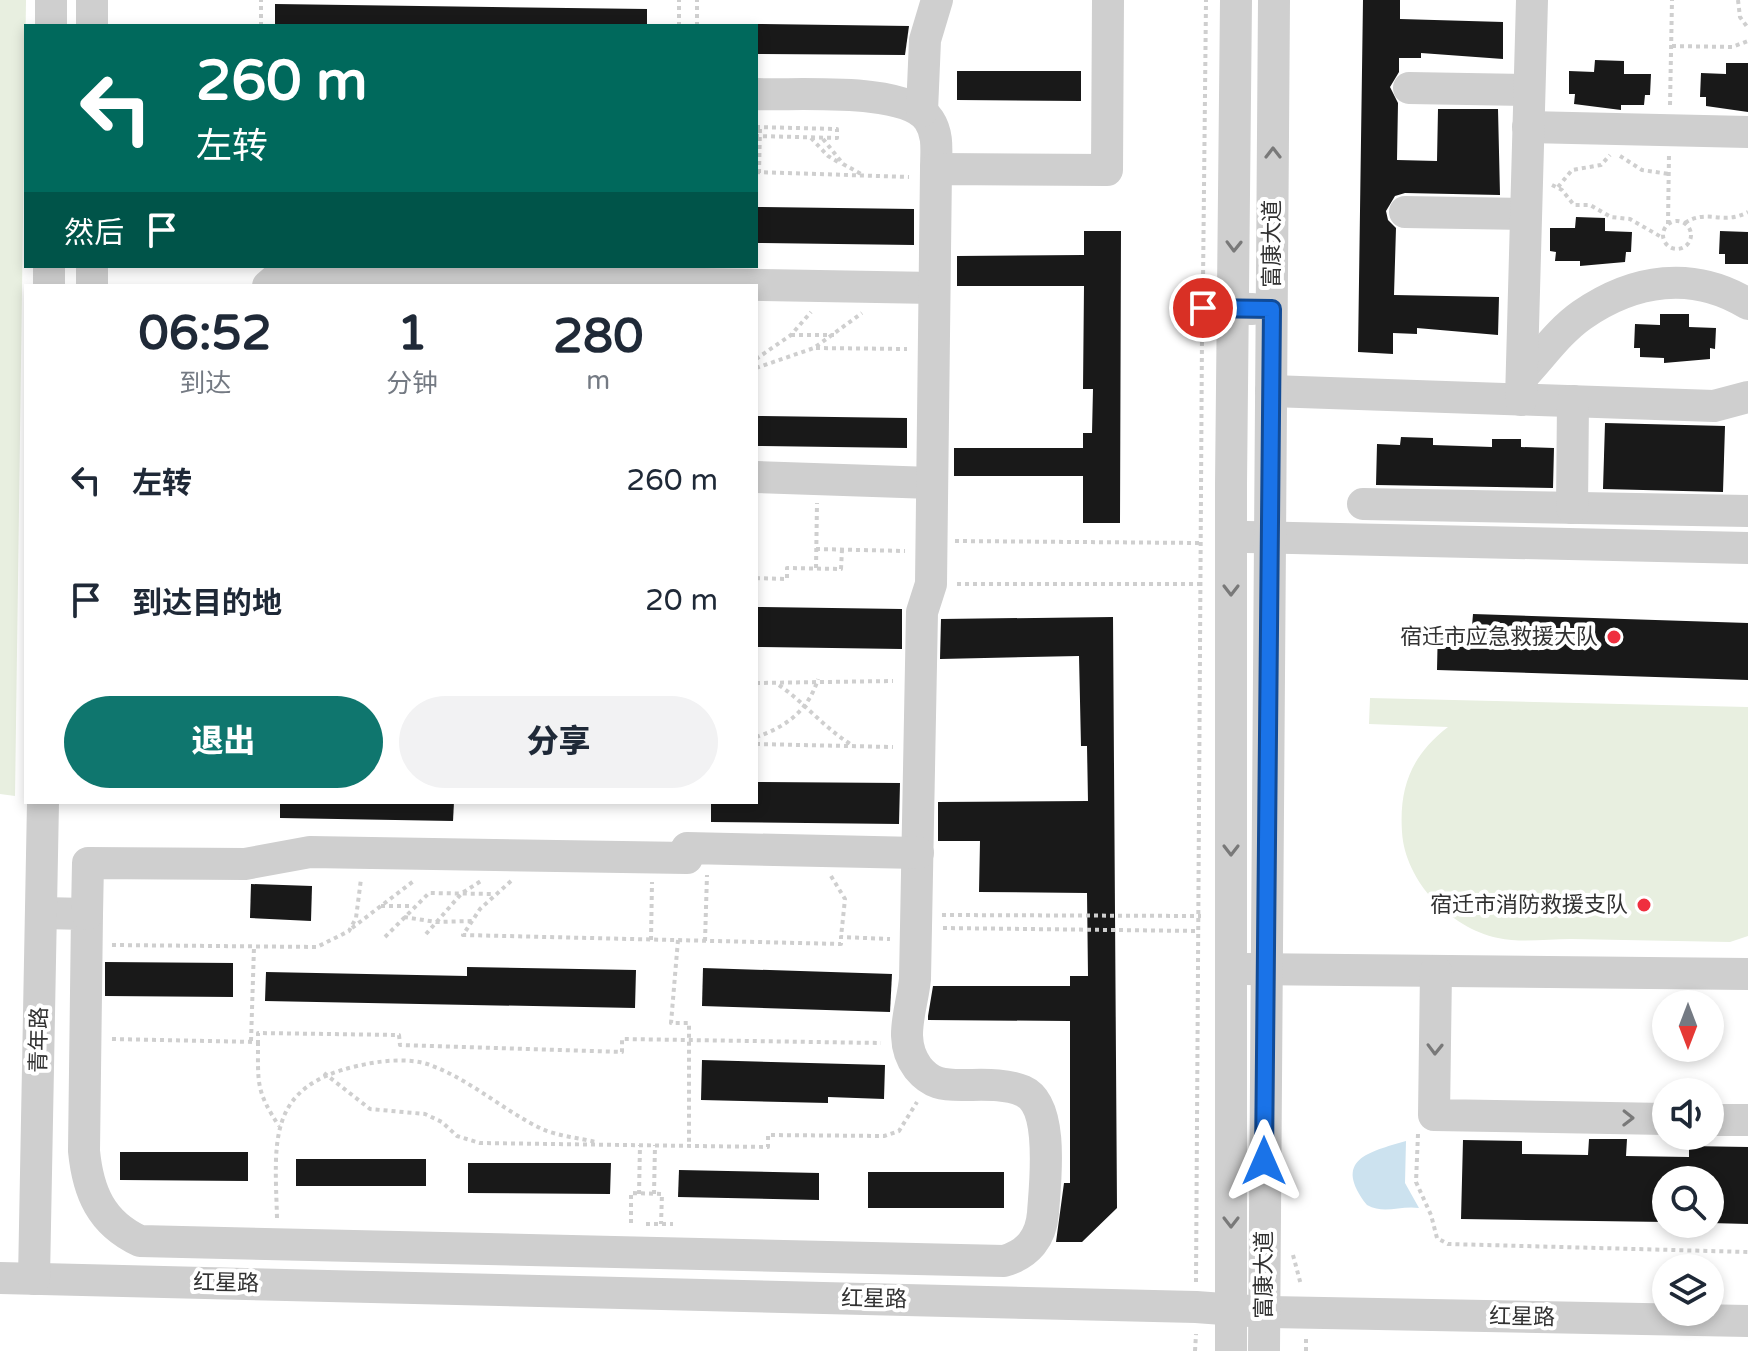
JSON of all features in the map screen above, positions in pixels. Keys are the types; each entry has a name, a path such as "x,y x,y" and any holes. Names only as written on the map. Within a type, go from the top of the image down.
{"street":[{"path":"51,0 51,24"},
{"path":"92,0 92,24"},
{"path":"918,853 687,848 687,858 652,858 310,852 245,864 88,863 85,1038 87,1180 91,1194 108,1219 130,1236 150,1243 989,1261 1017,1257 1031,1248 1040,1231 1043,1216 1045,1130 1037,1104 1026,1092 1009,1086 941,1085 922,1072 907,1044 916,927 918,853 922,612 931,584 937,138 922,111 925,40 937,0"},
{"path":"936,173 1107,170 1108,0"},
{"name":"富康大道","path":"1231,1351 1231,923 1216,540 1218,308 1236,0"},
{"name":"富康大道","path":"1264,1351 1274,0"},
{"path":"1522,388 1532,0"},
{"path":"1409,88 1529,90"},
{"path":"758,94 883,98 906,102 922,111"},
{"path":"1528,127 1748,132"},
{"path":"1405,212 1526,200"},
{"path":"270,284 276,279 298,277 709,284"},
{"path":"1522,388 1582,315 1660,281 1700,283 1748,304"},
{"path":"758,285 934,288"},
{"path":"1218,308 1272,309"},
{"path":"1271,391 1522,388 1573,401 1743,405"},
{"path":"1572,508 1573,401"},
{"path":"758,477 932,483"},
{"path":"1363,504 1748,511"},
{"path":"1216,540 1270,538 1748,548"},
{"name":"青年路","path":"34,1279 43,804"},
{"path":"42,913 87,929"},
{"path":"1231,969 1748,974"},
{"path":"1436,971 1434,1115 1652,1119"},
{"path":"1724,1120 1748,1120"},
{"name":"红星路","path":"0,1278 1196,1307 1264,1312 1748,1321"}],"path":[{"path":"261,0 261,24"},
{"path":"679,0 679,24"},
{"path":"697,0 697,24"},
{"path":"1195,1351 1201,584 1216,540 1218,308 1206,0"},
{"path":"1738,0 1740,17 1748,28"},
{"path":"1672,46 1732,47 1748,41"},
{"path":"758,94 758,127 758,136 837,138 837,129 758,127"},
{"path":"811,137 828,156 865,176"},
{"path":"822,138 843,164"},
{"path":"1526,200 1558,187 1572,170 1605,163 1612,150 1642,170 1669,174"},
{"path":"758,172 865,176 936,173"},
{"path":"1558,187 1574,205 1590,205 1611,217 1630,219 1674,248 1686,245 1691,235 1685,223"},
{"path":"1663,238 1668,224 1685,223 1703,215 1726,221 1748,212"},
{"path":"758,358 791,335 808,317 826,286"},
{"path":"758,367 814,348 836,335 885,287"},
{"path":"791,335 836,335"},
{"path":"814,348 934,350"},
{"path":"816,568 817,479"},
{"path":"816,549 1216,540"},
{"path":"758,578 787,579 787,568 841,569 842,549"},
{"path":"931,584 1201,584"},
{"path":"758,736 786,724 805,705 818,679"},
{"path":"758,683 818,679 921,681"},
{"path":"776,683 805,705 823,727 854,746"},
{"path":"758,744 906,747"},
{"path":"705,941 707,849"},
{"path":"538,856 504,870 512,882 497,894 463,935 841,944 845,899 825,868 820,851"},
{"path":"349,931 359,905 362,853"},
{"path":"651,940 652,858"},
{"path":"87,929 254,947 317,947 349,931 423,876"},
{"path":"426,934 462,893 491,876"},
{"path":"385,937 429,893 497,894"},
{"path":"379,906 415,906"},
{"path":"403,916 436,922 473,921"},
{"path":"841,937 916,927 1198,916 1231,923"},
{"path":"916,927 1198,931 1231,923"},
{"path":"678,940 671,1023 689,1023 689,1146"},
{"path":"251,1042 254,947"},
{"path":"258,1033 399,1035 400,1045 622,1052 622,1039 907,1044"},
{"path":"85,1038 258,1042 258,1033"},
{"path":"258,1033 258,1086 261,1098 279,1126"},
{"path":"278,1246 275,1150 279,1126 283,1114 301,1091 324,1073 363,1065 428,1064 544,1130 606,1144"},
{"path":"324,1073 370,1109 425,1114 442,1122 457,1136 480,1143 768,1147 768,1135 884,1136 899,1131 917,1104 922,1072"},
{"path":"1434,1115 1418,1121 1416,1182 1431,1215 1437,1238 1448,1244 1748,1252"},
{"path":"639,1194 640,1145"},
{"path":"654,1194 655,1145"},
{"path":"631,1223 631,1193 662,1194 661,1224"}],"green space":[{"path":"0,0 26,0 15,796 0,794"},
{"path":"1370,698 1748,707 1748,936 1730,942 1516,940 1480,933 1463,924 1433,900 1421,884 1405,850 1402,832 1403,800 1410,773 1425,749 1448,727 1369,724"}],"water":[{"path":"1406,1141 1405,1183 1419,1208 1386,1210 1367,1205 1357,1190 1354,1168 1368,1154"}],"building":[{"path":"1363,0 1400,0 1400,19 1503,22 1503,59 1421,53 1421,58 1399,58 1399,72 1390,87 1398,103 1397,160 1437,161 1438,109 1498,109 1500,195 1405,193 1395,196 1386,211 1388,220 1396,228 1394,295 1499,297 1498,335 1417,328 1417,334 1393,333 1393,354 1358,352"},
{"path":"275,4 647,9 647,24 275,24"},
{"path":"758,24 909,26 905,55 758,54"},
{"path":"1595,60 1624,61 1624,74 1651,74 1650,95 1645,95 1644,105 1621,105 1621,110 1574,104 1575,94 1569,94 1569,71 1594,72"},
{"path":"1726,63 1748,63 1748,112 1706,106 1706,97 1700,97 1701,73 1726,74"},
{"path":"957,71 1081,71 1081,101 957,100"},
{"path":"758,207 914,209 914,245 758,243"},
{"path":"1576,217 1605,218 1605,231 1632,232 1631,252 1626,252 1625,262 1580,266 1580,261 1555,261 1556,252 1550,251 1550,228 1575,228"},
{"path":"1084,231 1121,231 1120,523 1083,523 1083,476 954,476 954,448 1083,448 1083,433 1092,433 1093,389 1083,389 1084,286 957,286 957,256 1084,255"},
{"path":"1720,231 1748,232 1748,264 1725,264 1725,254 1719,254"},
{"path":"1660,314 1689,314 1689,327 1716,328 1715,349 1710,348 1710,359 1664,363 1664,358 1640,357 1640,348 1634,348 1635,324 1660,325"},
{"path":"758,416 907,418 907,448 758,446"},
{"path":"1605,423 1725,426 1723,492 1603,489"},
{"path":"1401,437 1433,438 1433,445 1492,447 1492,439 1521,439 1521,447 1554,448 1553,488 1376,485 1377,444 1400,445"},
{"path":"758,607 902,609 902,649 758,647"},
{"path":"1473,614 1748,623 1748,680 1437,670 1438,625 1472,626"},
{"path":"1113,617 1117,1208 1082,1242 1056,1242 1064,1183 1070,1183 1070,1021 928,1020 928,1016 933,986 1070,986 1070,976 1088,976 1087,893 979,892 980,841 938,841 938,802 1088,801 1087,746 1081,746 1079,656 940,659 941,619"},
{"path":"758,782 900,783 899,824 711,822 711,804 758,804"},
{"path":"280,804 454,804 453,821 280,818"},
{"path":"251,884 312,886 311,921 250,918"},
{"path":"105,962 233,963 233,997 105,996"},
{"path":"467,967 636,970 635,1008 265,1001 266,972 467,976"},
{"path":"703,968 892,974 890,1012 702,1006"},
{"path":"702,1060 885,1065 884,1099 828,1097 828,1103 701,1100"},
{"path":"1589,1139 1627,1139 1626,1156 1689,1157 1689,1150 1748,1147 1748,1224 1724,1223 1724,1166 1652,1166 1652,1222 1461,1219 1463,1140 1522,1141 1522,1154 1588,1155"},
{"path":"120,1152 248,1152 248,1181 120,1180"},
{"path":"296,1159 426,1159 426,1186 296,1186"},
{"path":"468,1163 611,1163 610,1194 468,1193"},
{"path":"679,1170 819,1173 819,1200 678,1197"},
{"path":"868,1172 1004,1172 1004,1208 868,1208"}],"place":[{"name":"宿迁市应急救援大队","path":"1614,637"},
{"name":"宿迁市消防救援支队","path":"1644,905"}],"route":[{"path":"1203,308 1272,309 1264,1161"}]}
